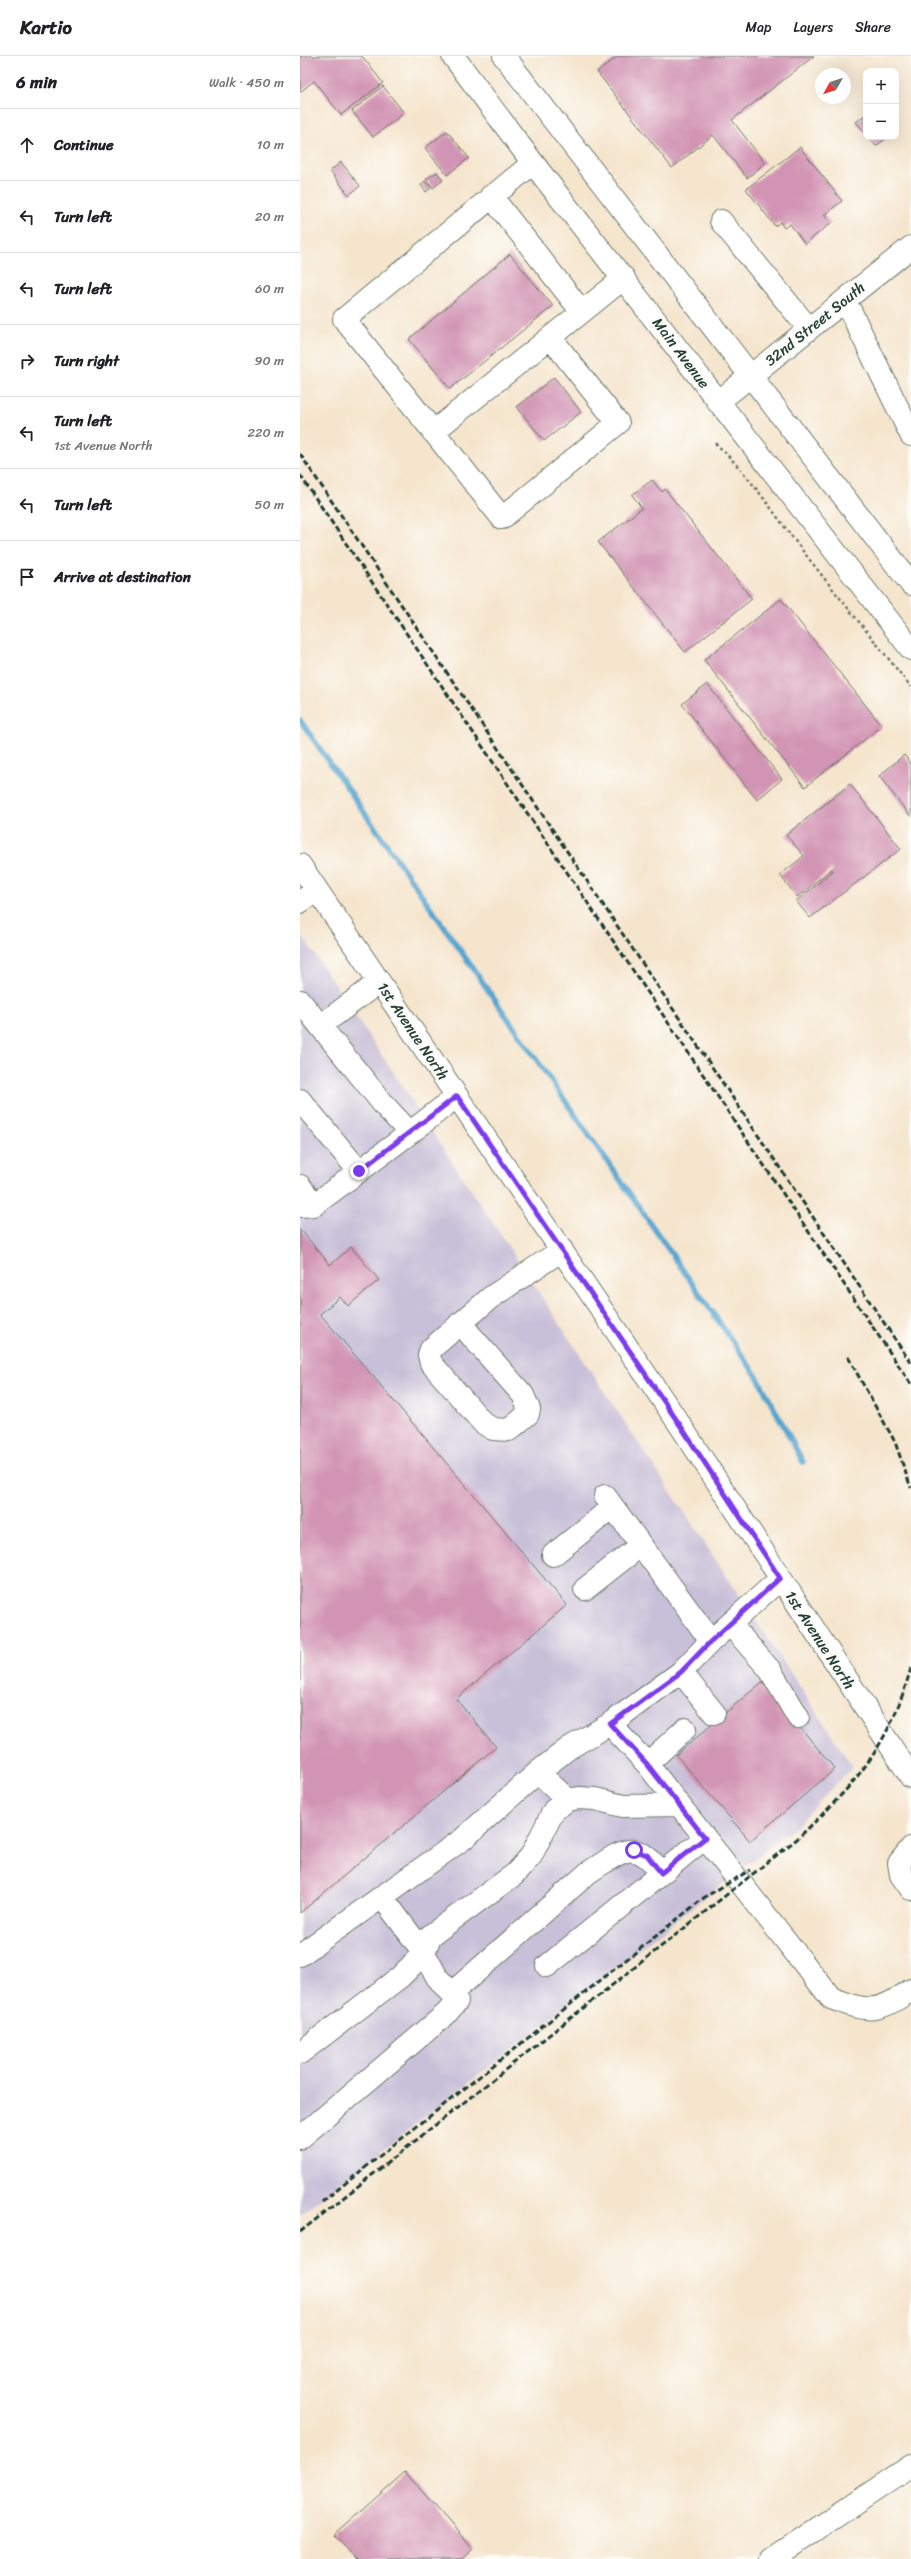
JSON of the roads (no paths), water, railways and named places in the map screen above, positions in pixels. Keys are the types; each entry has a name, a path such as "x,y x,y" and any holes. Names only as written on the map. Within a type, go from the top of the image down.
{"street":[{"name":"Main Avenue","path":"453,56 533,163 624,278 718,402 911,649"},
{"path":"510,58 750,377 911,584"},
{"path":"533,163 491,196 344,319 502,518 618,423 551,338"},
{"path":"491,196 582,312"},
{"path":"721,221 809,329"},
{"name":"32nd Street South","path":"718,402 911,247"},
{"path":"433,432 624,278"},
{"path":"844,300 911,435"},
{"name":"1st Avenue North","path":"300,865 308,896 379,982 682,1428 911,1777"},
{"path":"320,1026 379,982"},
{"path":"300,1001 384,1105 410,1132"},
{"path":"300,1186 307,1205 359,1171 457,1096"},
{"path":"300,1100 359,1171"},
{"path":"460,1323 523,1395 527,1403 528,1414 509,1430 493,1429 484,1423 431,1363 429,1355 431,1349 460,1323 490,1298 562,1250"},
{"path":"553,1555 609,1501 711,1641"},
{"path":"585,1589 641,1545"},
{"path":"300,1956 462,1839 538,1772 569,1748 610,1724 681,1672 711,1641 780,1578"},
{"path":"730,1624 770,1670 798,1717"},
{"path":"681,1672 714,1714"},
{"path":"610,1724 647,1764 831,1998 871,2010 888,2006 911,1990"},
{"path":"647,1764 685,1729"},
{"path":"538,1772 568,1800"},
{"path":"300,2052 400,1977 424,1953 430,1936 515,1874 531,1856 554,1810 568,1800 580,1798 595,1799 623,1806 679,1805"},
{"path":"546,1966 705,1838"},
{"path":"911,1848 899,1863 901,1874 911,1889"},
{"path":"452,1993 589,1872 615,1856 634,1850 641,1851 653,1861 661,1873"},
{"path":"300,2138 446,2014 457,2001 452,1993 437,1977 424,1953 382,1897"},
{"path":"772,2559 911,2466"}],"waterway":[{"path":"300,720 758,1378 803,1462"}],"railway":[{"path":"300,454 911,1363"},
{"path":"300,475 911,1384"},
{"path":"848,1357 895,1442 911,1488"},
{"path":"300,2232 797,1839 853,1782 868,1763 892,1721 911,1668"},
{"path":"322,2202 705,1897 750,1870"}]}
